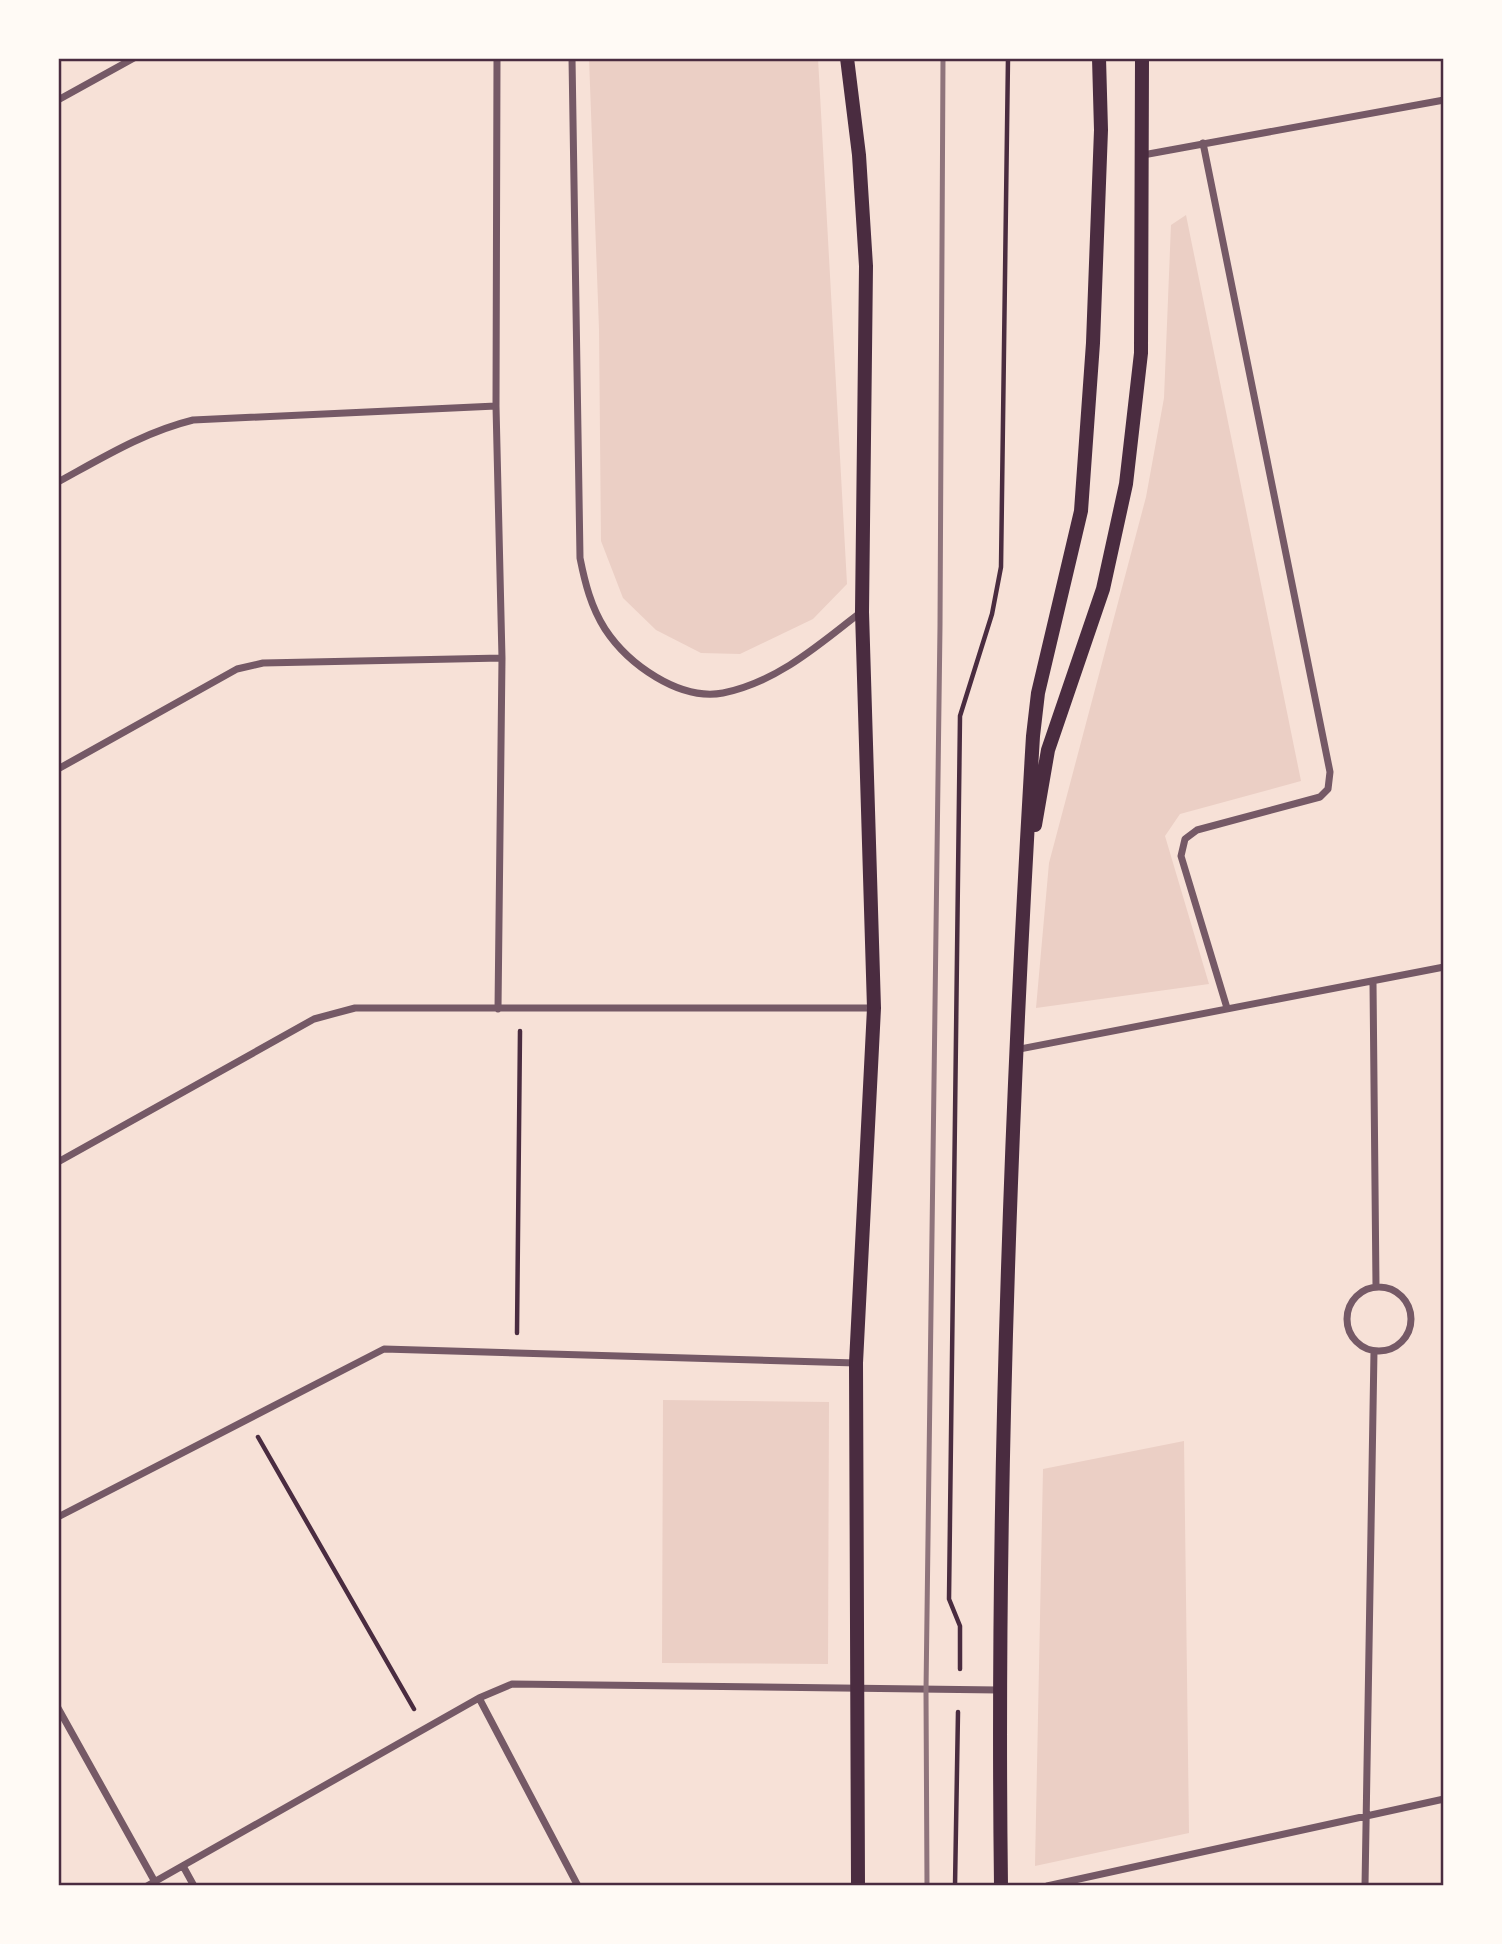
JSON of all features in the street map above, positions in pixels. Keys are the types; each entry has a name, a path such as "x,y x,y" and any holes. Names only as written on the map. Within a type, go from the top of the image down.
{"main road":[{"path":"847,58 859,155 866,266 862,612 874,1008 856,1363 858,1886"},
{"path":"1001,1886 998,1690 1014,1050 1038,693 1081,510 1088,435 1101,130 1099,58"},
{"path":"1023,896 1048,750 1103,589 1126,484 1141,353 1142,58"}],"street":[{"path":"58,100 134,58"},
{"path":"497,58 496,406 502,658 498,1009"},
{"path":"572,58 580,558 587,590 606,629 635,662 654,676 684,690 720,693 759,681 797,661 862,612"},
{"path":"1143,155 1444,100"},
{"path":"1203,143 1330,772 1328,789 1320,797 1197,830 1185,839 1181,856 1227,1008"},
{"path":"58,482 144,436 193,420 496,406"},
{"path":"58,769 237,669 263,663 502,658"},
{"path":"1014,1050 1444,967"},
{"path":"1373,982 1376,1286"},
{"path":"58,1162 314,1019 334,1011 355,1008 874,1008"},
{"path":"1376,1286 1397,1292 1406,1299 1412,1321 1404,1340 1396,1347 1374,1351 1364,1348 1350,1333 1347,1312 1357,1295 1376,1286"},
{"path":"58,1517 249,1421 384,1349 856,1363"},
{"path":"1365,1886 1374,1351"},
{"path":"147,1886 479,1698 513,1684 998,1690"},
{"path":"479,1698 578,1886"},
{"path":"58,1708 155,1882"},
{"path":"1047,1886 1444,1799"},
{"path":"183,1866 194,1886"}],"path":[{"path":"955,1886 955,1767 960,1690 960,1626 949,1599 960,716 992,614 1001,567 1008,58"},
{"path":"517,1352 521,1010"},
{"path":"249,1421 426,1730"}],"shaded area":[{"path":"589,58 818,58 847,584 813,619 740,654 701,653 656,630 623,598 601,541 599,329"},
{"path":"1186,215 1301,781 1180,814 1165,836 1209,984 1036,1008 1049,863 1146,497 1164,398 1171,225"},
{"path":"663,1400 829,1402 828,1664 662,1663"},
{"path":"1184,1441 1189,1833 1035,1866 1043,1469"}],"railway":[{"path":"927,1886 926,1691 940,626 943,58"}]}
